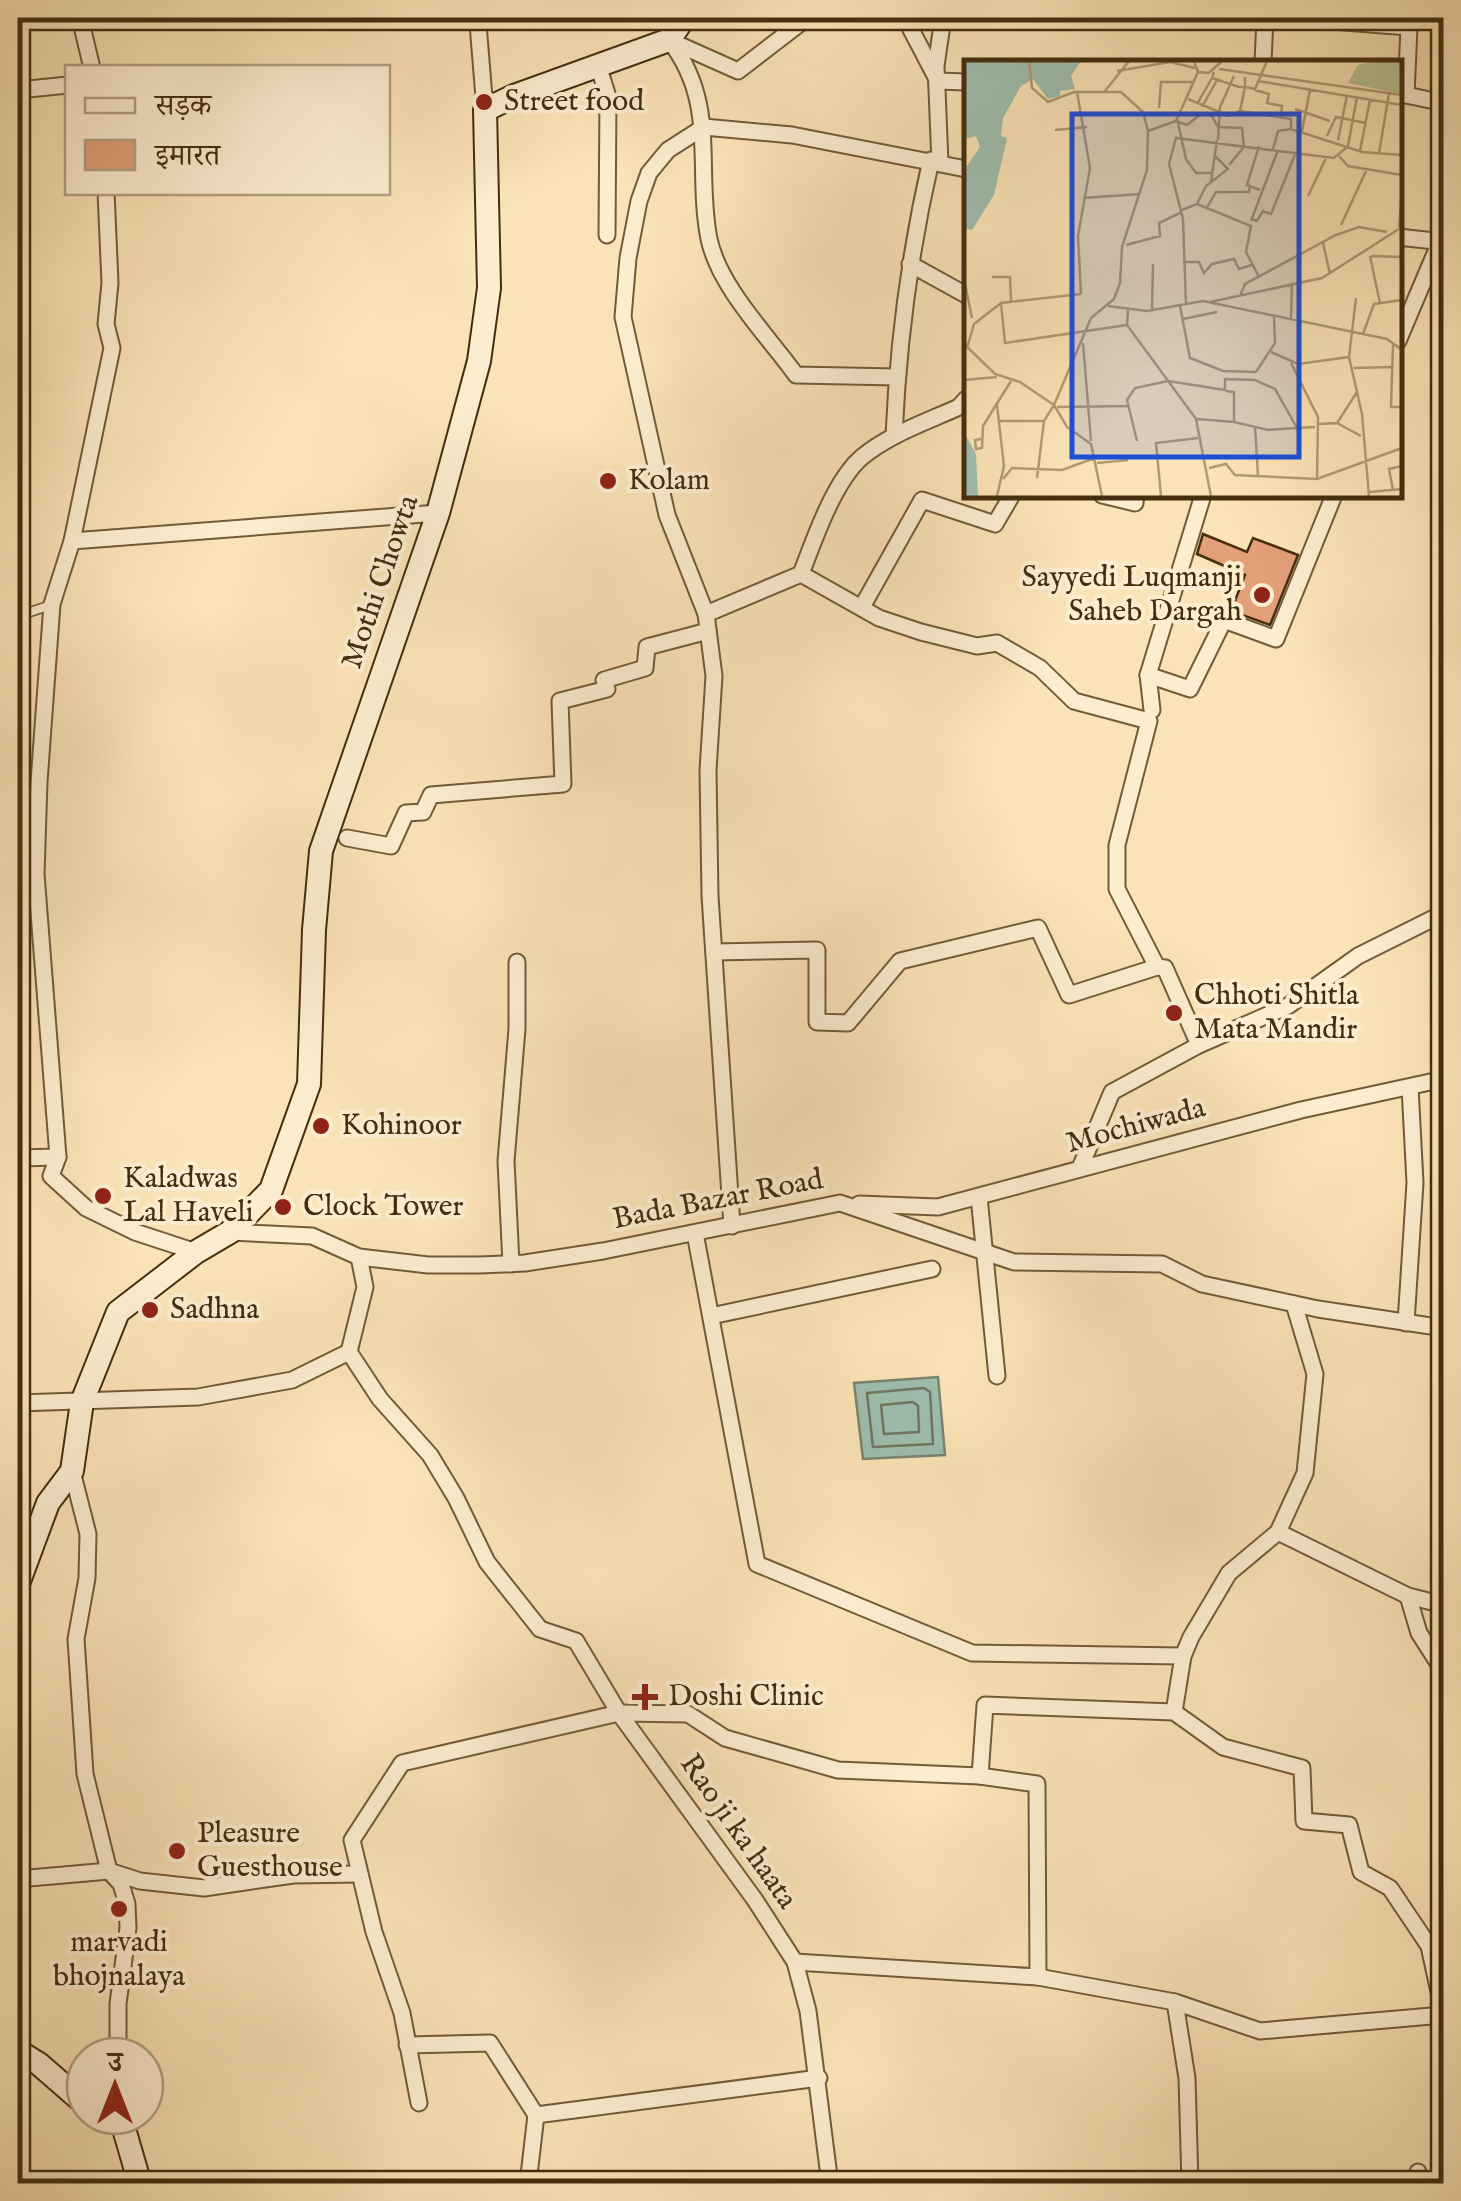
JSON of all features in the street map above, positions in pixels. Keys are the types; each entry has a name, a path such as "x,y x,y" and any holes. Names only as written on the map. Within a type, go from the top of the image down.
{"main road":[{"path":"485,110 669,40 684,18"},
{"name":"Mothi Chowta","path":"72,1471 82,1402 118,1312 196,1252 230,1232 271,1190 308,1084 321,851 438,513 479,361 489,288 485,110"},
{"path":"18,1584 48,1503 72,1471"},
{"path":"18,2051 65,2087"},
{"path":"123,2136 140,2184"}],"street":[{"path":"80,18 91,65"},
{"path":"474,18 478,24 485,110"},
{"path":"669,40 738,72 807,18"},
{"path":"905,18 938,81"},
{"path":"894,436 896,377 910,264 936,162 936,66 943,18"},
{"path":"1263,60 1265,18"},
{"path":"1292,18 1409,27 1402,97 1444,103"},
{"path":"669,40 685,60 700,104 710,242 730,288 796,375 896,377"},
{"path":"599,68 608,97 607,235"},
{"path":"938,81 964,82"},
{"path":"18,90 65,85"},
{"path":"732,1226 714,952 708,770 714,676 707,622 667,515 623,317 628,258 640,200 649,173 668,150 704,127 792,135 964,169"},
{"path":"106,195 110,284 106,324 112,348 72,541 52,604 39,782 36,874 58,1157 51,1176 86,1208 135,1232 196,1252"},
{"path":"1401,237 1442,242 1401,334"},
{"path":"910,264 964,294"},
{"path":"347,838 391,846 406,813 422,812 431,796 563,784 560,701 607,689 604,680 645,668 647,646 707,622 801,574 825,512 859,460 894,436 959,408 964,401"},
{"path":"862,607 922,500 996,524 1010,498"},
{"path":"1157,967 1117,889 1117,845 1151,716 1148,674 1202,498"},
{"path":"1148,674 1190,688 1224,620 1276,639 1333,498"},
{"path":"72,541 438,513"},
{"path":"801,574 880,618 977,646 997,644 1040,668 1074,701 1151,716"},
{"path":"1080,1168 1112,1092 1199,1044 1288,1006 1358,956 1444,913"},
{"path":"714,952 817,950 817,1022 848,1023 900,961 1038,928 1069,995 1157,967 1165,968 1199,1044"},
{"path":"511,1264 506,1162 517,1029 517,962"},
{"name":"Mochiwada","path":"840,1204 938,1206 1301,1110 1444,1080"},
{"path":"1406,1322 1415,1182 1410,1086"},
{"path":"18,1158 58,1157"},
{"path":"979,1196 997,1376"},
{"name":"Bada Bazar Road","path":"230,1232 312,1236 359,1257 428,1265 511,1264 840,1204 1014,1262 1162,1264 1202,1284 1294,1304 1444,1328"},
{"path":"695,1233 758,1564 972,1653 1183,1656"},
{"path":"18,1403 198,1397 292,1380 349,1352 365,1287 359,1257"},
{"path":"711,1316 932,1269"},
{"path":"1174,1712 1183,1656 1229,1573 1278,1532 1305,1473 1315,1374 1294,1304"},
{"name":"Rao ji ka haata","path":"349,1352 380,1399 430,1455 487,1562 540,1629 576,1641 619,1713 755,1900 795,1962 819,2078 830,2184"},
{"path":"72,1471 88,1534 87,1578 76,1639 85,1774 109,1871 124,1893 128,1916 118,2036"},
{"path":"1278,1532 1408,1596 1444,1605"},
{"path":"1408,1596 1419,1633 1444,1672"},
{"path":"795,1962 1038,1977 1175,2002 1260,2030 1443,2015 1429,1946 1390,1888 1361,1872 1349,1824 1304,1820 1302,1768 1222,1747 1174,1712 985,1705 980,1776"},
{"path":"418,2102 402,2013 374,1932 352,1840 402,1763 619,1713 688,1714 725,1738 838,1770 980,1776 1037,1784 1038,1977"},
{"path":"18,1879 109,1871 140,1881 204,1888 294,1876 359,1874"},
{"path":"1175,2002 1187,2078 1190,2184"},
{"path":"408,2045 490,2044 536,2115 528,2184"},
{"path":"536,2115 819,2078"}],"lane":[{"path":"18,616 52,604"}],"water":[{"path":"938,1377 945,1455 863,1459 854,1383"}],"building":[{"name":"Sayyedi Luqmanji Saheb Dargah","path":"1203,534 1247,552 1253,538 1298,555 1270,625 1231,611 1245,575 1197,554"}],"place":[{"name":"Street food","path":"484,102"},
{"name":"Kolam","path":"608,481"},
{"name":"Sayyedi Luqmanji Saheb Dargah","path":"1262,595"},
{"name":"Chhoti Shitla Mata Mandir","path":"1174,1013"},
{"name":"Kohinoor","path":"321,1126"},
{"name":"Kaladwas Lal Haveli","path":"103,1196"},
{"name":"Clock Tower","path":"283,1207"},
{"name":"Sadhna","path":"150,1310"},
{"name":"Doshi Clinic","path":"645,1697"},
{"name":"Pleasure Guesthouse","path":"177,1851"},
{"name":"marvadi bhojnalaya","path":"119,1909"}]}
